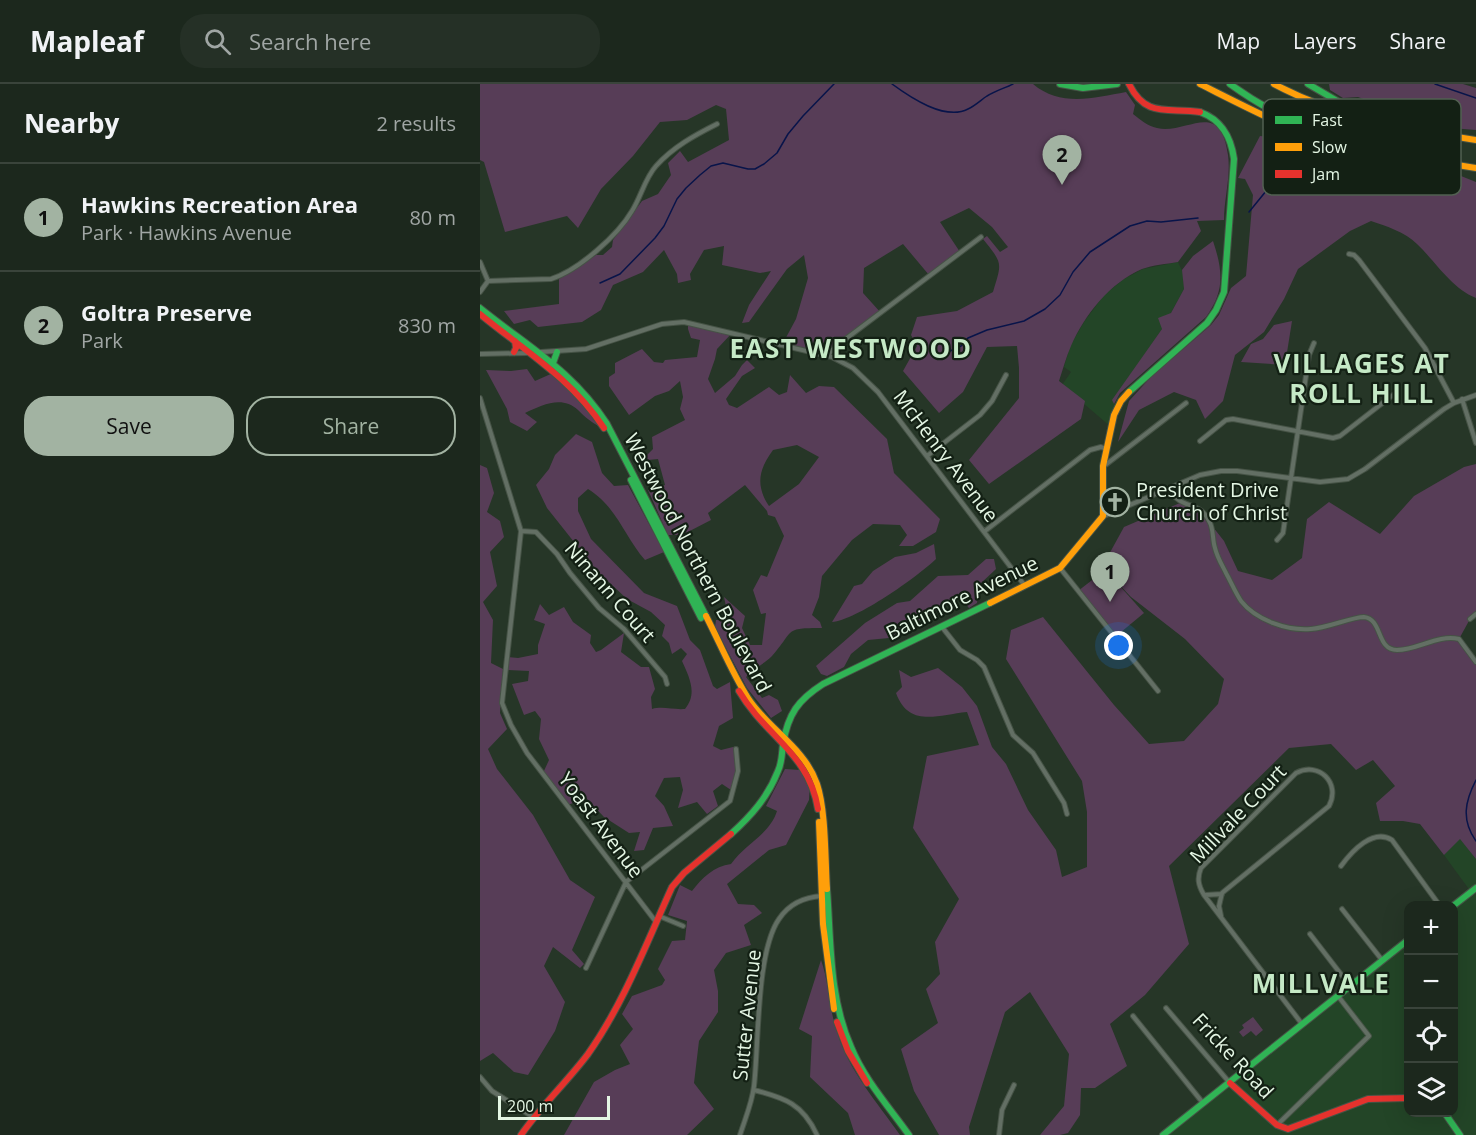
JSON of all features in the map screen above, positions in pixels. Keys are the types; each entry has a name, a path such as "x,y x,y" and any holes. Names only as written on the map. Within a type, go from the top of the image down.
{"main road":[{"path":"1060,84 1083,88 1117,84"},
{"path":"1103,516 1103,466 1114,415 1126,396 1207,323 1219,306 1225,287 1234,159 1230,138 1216,120 1198,112 1166,112 1155,109 1138,98 1129,84"},
{"path":"1200,84 1263,115"},
{"path":"1230,84 1263,106"},
{"path":"1274,84 1302,99"},
{"path":"1308,84 1333,99"},
{"path":"1461,138 1476,140"},
{"path":"1461,166 1476,168"},
{"name":"Westwood Northern Boulevard","path":"480,308 579,385 600,412 741,686 755,708 802,764 812,782 816,796 834,988 845,1033 862,1068 909,1135"},
{"name":"Westwood Northern Boulevard","path":"480,314 574,388 599,418 737,687 751,711 784,741"},
{"path":"514,352 515,341"},
{"path":"553,363 557,352"},
{"name":"Baltimore Avenue","path":"521,1135 533,1117 587,1055 619,1005 668,895 677,880 746,821 759,807 779,770 787,724 798,704 812,691 1060,568 1103,516"},
{"path":"774,728 787,724"},
{"path":"1458,902 1476,888"},
{"name":"Westwood Northern Boulevard","path":"825,896 830,986 841,1034 861,1074 904,1135"},
{"path":"1163,1135 1404,943"},
{"name":"Fricke Road","path":"1230,1083 1277,1125"},
{"path":"1277,1125 1284,1128 1296,1127 1368,1099 1404,1098"},
{"path":"1447,1117 1460,1135"}],"street":[{"path":"488,281 551,279 561,275 595,252 608,242 631,213 656,166 690,137 717,124"},
{"path":"827,356 835,347 981,237"},
{"path":"1349,254 1359,260 1418,338 1454,403"},
{"path":"480,262 488,281"},
{"path":"480,292 488,281"},
{"name":"McHenry Avenue","path":"480,354 586,349 662,324 684,322 827,356 853,368 872,384 1026,586"},
{"path":"1277,540 1282,533 1309,355 1314,343"},
{"path":"927,456 980,415 992,401 1006,375"},
{"path":"1200,441 1226,420 1233,419 1297,433 1336,437 1394,395"},
{"path":"1103,516 1200,475 1221,471 1327,482 1348,478 1365,469 1454,403 1476,395"},
{"path":"480,398 521,531"},
{"path":"1462,399 1476,443"},
{"path":"1103,466 1186,404"},
{"path":"985,531 1090,450 1101,447 1106,449"},
{"path":"1169,489 1177,500 1198,508 1207,517 1212,526 1216,552 1232,586 1243,603 1261,616 1288,628 1304,630 1367,618 1375,624 1382,642 1390,649 1401,650 1456,638 1476,662"},
{"name":"Ninann Court","path":"521,531 536,532 547,543 599,608 624,629 665,677 667,684"},
{"name":"Yoast Avenue","path":"521,531 502,703 510,725 522,745 626,882 658,919 683,926"},
{"path":"1060,568 1158,691"},
{"path":"1470,619 1476,614"},
{"path":"942,627 960,650 984,667 1013,735 1033,753 1064,803 1067,814"},
{"path":"586,968 626,882 730,801 738,771 736,749"},
{"name":"Millvale Court","path":"1204,895 1222,893 1329,806 1333,789 1326,776 1320,771 1310,769 1296,773 1202,868 1198,876 1204,895 1302,1024"},
{"path":"1341,866 1347,858 1372,838 1386,837 1392,840 1436,901"},
{"path":"1221,916 1222,893"},
{"name":"Sutter Avenue","path":"740,1135 754,1090 765,960 775,926 786,911 797,902 811,897 825,896"},
{"path":"1342,909 1382,960"},
{"path":"1310,934 1350,986"},
{"path":"1277,1125 1369,1036 1338,995"},
{"name":"Fricke Road","path":"1166,1008 1230,1083"},
{"path":"1133,1016 1203,1104"},
{"path":"480,1077 492,1091 533,1117"},
{"path":"999,1135 1002,1110 1014,1085"},
{"path":"754,1090 782,1097 802,1110 817,1135"}],"shaded area":[{"path":"480,84 1033,84 1054,96 1078,99 1126,92 1135,105 1133,114 1153,127 1168,129 1201,122 1218,127 1224,137 1229,163 1224,220 1197,221 1201,231 1178,262 1142,269 1130,275 1109,291 1091,311 1077,334 1059,381 1085,401 1081,419 989,484 969,460 1019,398 1017,346 987,347 963,392 939,413 903,371 917,346 911,335 917,317 957,311 993,292 999,264 983,239 987,236 1000,252 1008,247 992,227 969,208 940,222 960,252 929,275 903,244 864,268 863,293 881,313 856,330 827,356 782,345 796,319 808,278 804,255 787,269 749,322 742,323 749,305 771,271 760,273 722,265 724,246 704,250 690,274 691,280 678,283 677,274 664,250 643,272 613,285 601,310 582,322 538,327 530,320 514,324 504,311 559,304 559,279 596,255 603,255 612,247 613,240 642,201 658,194 671,175 668,163 680,151 688,162 729,140 726,109 716,105 687,120 660,122 633,156 601,189 578,228 567,216 505,232 484,162 480,160"},
{"path":"1329,84 1463,84 1476,88 1476,130 1461,129 1461,99 1343,98 1330,90"},
{"path":"1260,136 1263,136 1263,195 1461,195 1461,176 1476,182 1476,298 1451,281 1407,236 1371,221 1350,231 1298,269 1284,299 1264,332 1235,355 1223,401 1205,419 1196,400 1174,392 1139,410 1118,442 1129,401 1151,377 1211,325 1219,315 1231,288 1246,276 1253,195 1245,179 1238,178"},
{"path":"1213,241 1219,262 1220,280 1217,298 1212,308 1206,317 1120,393 1114,404 1112,400 1162,329 1158,318 1171,313 1184,289 1182,270 1193,256"},
{"path":"1178,262 1183,273 1184,289 1162,329 1113,400 1117,409 1111,427 1062,385 1071,372 1064,367 1070,346 1104,295 1124,279 1143,269"},
{"path":"1292,321 1285,365 1241,362 1251,344 1263,339 1274,325"},
{"path":"688,322 732,333 717,349 708,379 715,393 735,376 747,360 755,368 742,376 726,399 729,405 737,408 769,387 779,395 787,392 790,375 806,393 819,386 834,387 887,439 894,473 940,519 936,532 913,546 899,546 907,535 900,525 873,524 852,540 822,576 819,597 812,615 820,622 822,628 791,632 772,656 746,677 762,698 769,695 778,700 782,711 771,718 747,688 715,627 716,620 728,616 724,597 745,616 742,628 750,645 762,645 766,613 761,614 753,590 761,575 767,577 784,536 775,517 768,515 745,485 708,513 711,520 682,535 668,535 648,490 665,485 658,459 648,460 646,456 653,449 652,437 685,420 680,409 683,397 680,381 669,391 655,396 629,415 609,386 609,377 615,373 615,363 642,349 654,362 663,363 665,360 697,357 700,340 691,338","holes":["797,445 819,457 799,484 769,506 762,491 760,477 764,464 773,450"]},
{"path":"527,369 535,381 553,373 576,392 600,427 572,405 559,402 525,413 537,422 527,431 510,422 507,409 486,370"},
{"path":"576,434 592,442 602,473 614,486 628,485 664,552 645,560 606,504 588,489 578,498 578,511 591,539 644,593 677,606 690,640 700,650 713,686 717,689 730,682 733,718 719,726 713,746 721,750 733,747 736,749 738,771 734,792 722,784 713,791 718,806 707,814 697,802 678,808 683,790 680,777 664,778 655,796 664,806 673,826 653,828 644,850 634,851 640,832 629,833 604,817 586,798 568,805 543,773 549,760 539,739 541,719 535,711 524,715 512,684 528,681 529,671 506,670 507,657 518,658 538,654 538,645 545,624 534,620 540,604 549,615 564,607 573,622 591,635 590,643 596,652 624,633 621,652 641,667 649,667 655,689 651,697 652,709 685,709 691,697 691,685 682,661 687,654 681,648 672,654 669,643 662,636 665,625 651,612 627,599 597,571 547,508 536,485 549,469 555,455"},
{"path":"1476,464 1476,614 1470,619 1459,639 1476,662 1476,859 1460,839 1444,855 1420,824 1380,821 1376,803 1395,786 1373,760 1356,770 1331,744 1289,748 1169,866 1189,944 1145,995 1110,1024 1127,1066 1095,1088 1081,1088 1080,1115 1068,1133 1040,1135 1064,1106 1069,1054 1030,992 1005,1012 969,1127 970,1135 939,1135 914,1091 901,1049 938,1023 926,989 940,974 935,942 959,899 913,828 927,756 979,745 967,712 925,717 908,711 896,693 902,687 899,670 911,677 938,668 962,687 977,706 992,747 1006,764 1028,810 1056,850 1062,877 1087,867 1087,812 1082,781 1006,659 1011,630 1043,617 1114,705 1149,744 1184,741 1218,704 1224,679 1185,639 1131,597 1110,575 1144,613 1115,637 1078,591 1105,570 1102,567 1124,527 1180,503 1198,508 1224,541 1238,571 1272,580 1302,558 1307,519 1329,502 1380,534 1414,496 1464,467"},
{"path":"480,465 487,468 494,493 487,512 500,521 504,537 490,552 497,586 483,602 493,620 491,663 503,669 500,713 507,729 488,749 497,769 533,815 570,880 595,897 572,950 584,964 580,968 553,947 544,966 565,1002 555,1031 528,1075 514,1072 493,1053 480,1061"},
{"path":"934,544 936,559 915,576 871,606 832,622 854,586 862,584 873,571 895,557 916,553"},
{"path":"986,559 994,559 996,569 979,585 977,603 969,608 960,597 889,638 868,640 851,654 844,667 827,676 821,674 816,666 865,623 897,603 910,601 938,576 968,575"},
{"path":"785,769 800,770 810,781 809,800 786,845 769,850 727,884 738,904 754,905 762,913 744,925 751,945 726,953 714,970 718,991 718,1012 699,1041 694,1083 714,1109 687,1135 564,1135 594,1082 630,1064 620,1045 633,1029 622,1014 632,996 662,985 665,980 658,969 672,941 685,940 687,921 668,915 680,885 692,891 709,873 731,864 763,833 777,811 766,806"},
{"path":"1460,838 1476,859 1476,1135 1163,1135 1404,943 1404,1117 1458,1117 1458,903 1471,892 1444,855"},
{"path":"821,960 834,1023 842,1046 864,1086 900,1135 855,1135 848,1113 810,1077 812,1036 799,1029"},
{"path":"1253,1017 1263,1030 1256,1036 1251,1031 1243,1037 1239,1032 1244,1028 1242,1025"}],"waterway":[{"path":"600,283 620,274 655,238 664,226 677,199 700,175 711,166 723,163 748,169 755,169 764,164 777,153 788,134 834,84"},
{"path":"892,84 929,106 949,112 968,109 990,94 1013,84"},
{"path":"1435,84 1476,98"},
{"path":"1249,212 1263,195"},
{"path":"937,357 961,346 968,338 987,330 1024,321 1045,309 1060,295 1073,272 1090,252 1130,226 1147,221 1161,222 1198,218"},
{"path":"1476,780 1469,795 1466,810 1468,826 1476,841"}],"traffic: fast":[{"path":"1060,84 1083,88 1117,84"},
{"path":"1230,84 1263,105"},
{"path":"1308,84 1334,99"},
{"path":"1129,392 1207,323 1224,292 1234,159 1231,144 1224,130 1208,115 1200,112"},
{"path":"480,308 564,374 607,424 706,616"},
{"path":"553,363 557,352"},
{"path":"631,480 701,618"},
{"path":"731,834 764,798 774,780 780,765 791,716 807,696 823,684 990,603"},
{"path":"1458,902 1476,888"},
{"path":"827,889 832,969 844,1028 856,1059 909,1135"},
{"path":"1163,1135 1404,943"},
{"path":"1447,1117 1460,1135"}],"traffic: slow":[{"path":"1200,84 1263,115"},
{"path":"1274,84 1306,99"},
{"path":"1461,137 1476,140"},
{"path":"1461,166 1476,168"},
{"path":"990,603 1060,568 1103,516 1103,466 1114,415 1129,392"},
{"path":"706,616 748,698 804,760 817,784 825,835 827,889"},
{"path":"819,822 823,924 834,1009"}],"traffic: jam":[{"path":"1129,84 1136,95 1151,107 1200,112"},
{"path":"480,314 562,380 577,394 604,428"},
{"path":"514,352 515,341"},
{"path":"739,691 761,721 806,773 818,809"},
{"path":"521,1135 601,1035 634,973 672,887 684,873 731,834"},
{"path":"837,1022 848,1051 867,1083"},
{"path":"1230,1083 1277,1125 1288,1129 1368,1099 1404,1098"}],"place":[{"name":"Goltra Preserve","path":"1062,185"},
{"name":"President Drive Church of Christ","path":"1115,502"},
{"name":"Hawkins Recreation Area","path":"1110,602"}],"district":[{"name":"EAST WESTWOOD","path":"851,349"},
{"name":"VILLAGES AT ROLL HILL","path":"1362,379"},
{"name":"MILLVALE","path":"1321,984"}]}
